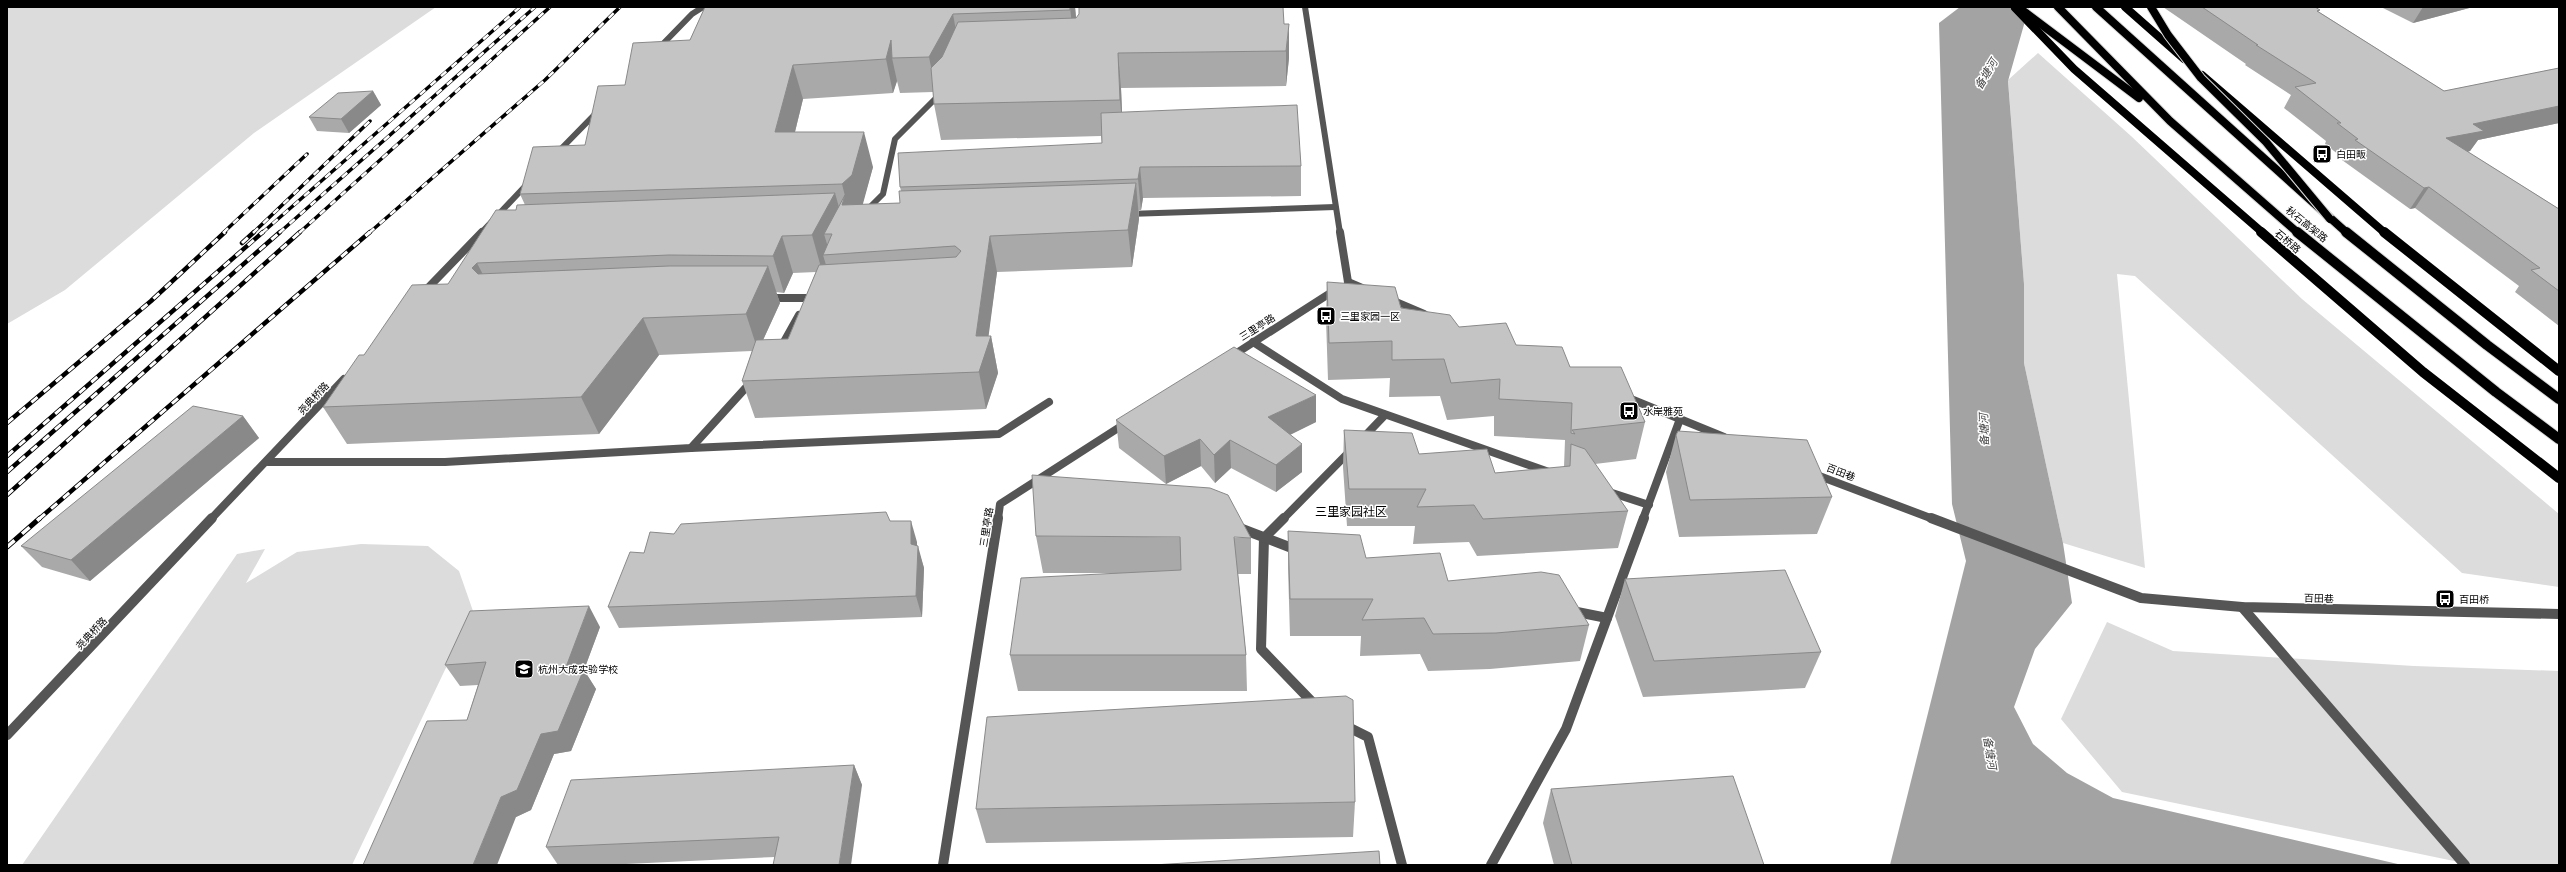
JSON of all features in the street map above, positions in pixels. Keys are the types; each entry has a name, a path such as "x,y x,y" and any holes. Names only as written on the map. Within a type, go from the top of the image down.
{"highway":[{"path":"2018,7 2170,120"},
{"name":"秋石高架路","path":"2058,7 2170,120 2266,207 2496,392 2559,439"},
{"name":"秋石高架路","path":"2096,7 2330,219 2487,345 2559,399"},
{"path":"2150,7 2168,35 2201,78 2266,142 2330,219"}],"main road":[{"name":"石桥路","path":"2014,7 2074,69 2423,372 2559,478"},
{"path":"2125,7 2396,242 2559,371"}],"street":[{"path":"654,53 692,14 703,7"},
{"path":"1305,7 1335,207 1348,282 1369,291"},
{"path":"858,220 882,194 895,139 944,90 947,83"},
{"path":"550,160 605,104"},
{"path":"416,301 534,176"},
{"path":"1121,215 1335,207"},
{"path":"474,238 490,238"},
{"name":"三里亭路","path":"1226,359 1348,282"},
{"path":"772,358 782,346 818,288"},
{"path":"758,298 826,297"},
{"path":"1384,297 1435,318"},
{"path":"1253,342 1342,399 1556,474"},
{"name":"尧典桥路","path":"7,735 268,462 352,370"},
{"path":"691,448 757,375"},
{"path":"1615,392 1731,440"},
{"path":"268,462 445,462 691,448 999,434 1049,402"},
{"path":"1320,709 1261,649 1264,538 1385,415"},
{"name":"三里亭路","path":"943,865 1000,504 1133,419"},
{"path":"1492,865 1566,729 1680,419"},
{"name":"百田巷","path":"1804,470 2142,598 2242,607 2559,614"},
{"path":"1046,474 1061,478"},
{"path":"1599,489 1648,505"},
{"path":"1229,524 1303,551"},
{"path":"2242,607 2465,865"},
{"path":"1560,608 1607,618"},
{"path":"1337,721 1368,737 1402,865"}],"shaded area":[{"path":"7,7 436,7 254,133 65,290 7,324"},
{"path":"2038,53 2131,136 2302,299 2559,514 2559,587 2462,573 2135,276 2117,274 2145,568 2063,543 2024,363 2024,284 2008,80"},
{"path":"361,544 428,546 459,571 473,611 352,865 22,865 237,554 265,549 246,583 297,552"},
{"path":"2107,622 2173,651 2414,666 2559,671 2559,865 2473,865 2122,792 2061,719"}],"water":[{"name":"备塘河","path":"1960,7 2029,7 2008,81 2024,284 2024,363 2063,543 2072,603 2035,649 2014,707 2033,744 2067,773 2113,798 2402,865 1890,865 1966,561 1952,504 1939,23"}],"building":[{"path":"705,7 1070,7 1070,10 953,14 929,57 892,58 891,40 886,59 793,65 775,132 864,132 852,175 842,184 520,194 533,147 585,145 598,86 625,85 633,43 690,40"},
{"path":"1079,7 1283,7 1284,24 1289,24 1286,51 1118,53 1120,100 934,104 931,68 942,57 958,22 1076,18 1079,14"},
{"path":"2202,7 2315,7 2320,10 2317,11 2444,91 2559,68 2559,106 2473,124 2484,131 2446,138 2559,209 2559,291 2531,270 2540,268 2429,187 2424,188 2355,140 2358,139 2337,123 2341,123 2295,87 2316,83 2256,45 2258,45"},
{"path":"373,91 341,119 309,117 338,93"},
{"path":"1297,105 1301,166 1140,167 1138,179 900,187 898,153 1102,143 1101,113"},
{"path":"1136,183 1128,230 990,236 976,336 991,336 979,372 742,381 756,340 788,339 819,265 956,257 961,251 955,246 823,255 832,234 824,234 845,195 842,205 900,203 899,191"},
{"path":"835,193 812,235 782,236 773,256 669,255 477,263 472,268 478,274 669,266 768,266 746,314 643,318 581,397 323,407 359,355 364,355 412,285 448,284 496,210 516,210 517,205"},
{"path":"1327,282 1395,287 1401,308 1450,315 1459,327 1506,323 1516,345 1562,347 1570,367 1621,367 1645,422 1572,430 1575,434 1571,433 1572,403 1499,399 1500,379 1451,383 1444,359 1392,360 1392,341 1329,343"},
{"path":"1234,347 1316,395 1268,417 1302,444 1276,465 1230,440 1214,455 1200,439 1164,456 1116,420"},
{"path":"193,406 243,416 71,560 21,546"},
{"path":"1344,430 1412,433 1419,454 1487,449 1495,473 1570,466 1571,444 1585,449 1628,511 1483,519 1474,505 1417,507 1426,489 1349,489"},
{"path":"1678,431 1807,440 1832,497 1690,500 1676,435"},
{"path":"1032,475 1210,488 1228,495 1251,538 1234,537 1246,655 1010,655 1021,578 1181,570 1180,537 1036,536"},
{"path":"886,512 890,521 911,521 911,544 918,546 916,596 608,607 630,552 644,553 650,532 674,534 681,524"},
{"path":"1288,531 1360,535 1366,558 1440,553 1448,581 1541,572 1559,575 1589,625 1496,633 1433,634 1424,618 1362,620 1373,599 1290,599"},
{"path":"1785,570 1821,652 1654,661 1625,579"},
{"path":"589,606 566,667 584,669 558,731 541,734 517,790 501,797 473,865 363,865 427,721 467,720 486,662 445,665 470,611"},
{"path":"1346,696 1353,700 1355,802 976,809 987,717"},
{"path":"854,765 839,865 773,865 779,837 546,847 571,780"},
{"path":"1733,776 1764,865 1572,865 1551,789"},
{"path":"1379,851 1380,865 1153,865"}],"railway":[{"path":"262,233 520,7"},
{"path":"279,233 535,7"},
{"path":"299,233 550,7"},
{"path":"369,233 545,80 620,7"},
{"path":"253,233 370,121"},
{"path":"223,233 307,154"},
{"path":"7,423 151,301 225,232"},
{"path":"242,243 254,232"},
{"path":"7,456 263,232"},
{"path":"7,472 280,232"},
{"path":"7,495 300,232"},
{"path":"39,519 370,232"},
{"path":"7,547 40,518"}],"place":[{"name":"白田畈","path":"2322,154"},
{"name":"三里家园一区","path":"1326,316"},
{"name":"水岸雅苑","path":"1629,411"},
{"name":"百田桥","path":"2445,599"},
{"name":"杭州大成实验学校","path":"524,669"}],"district":[{"name":"三里家园社区","path":"1351,512"}]}
